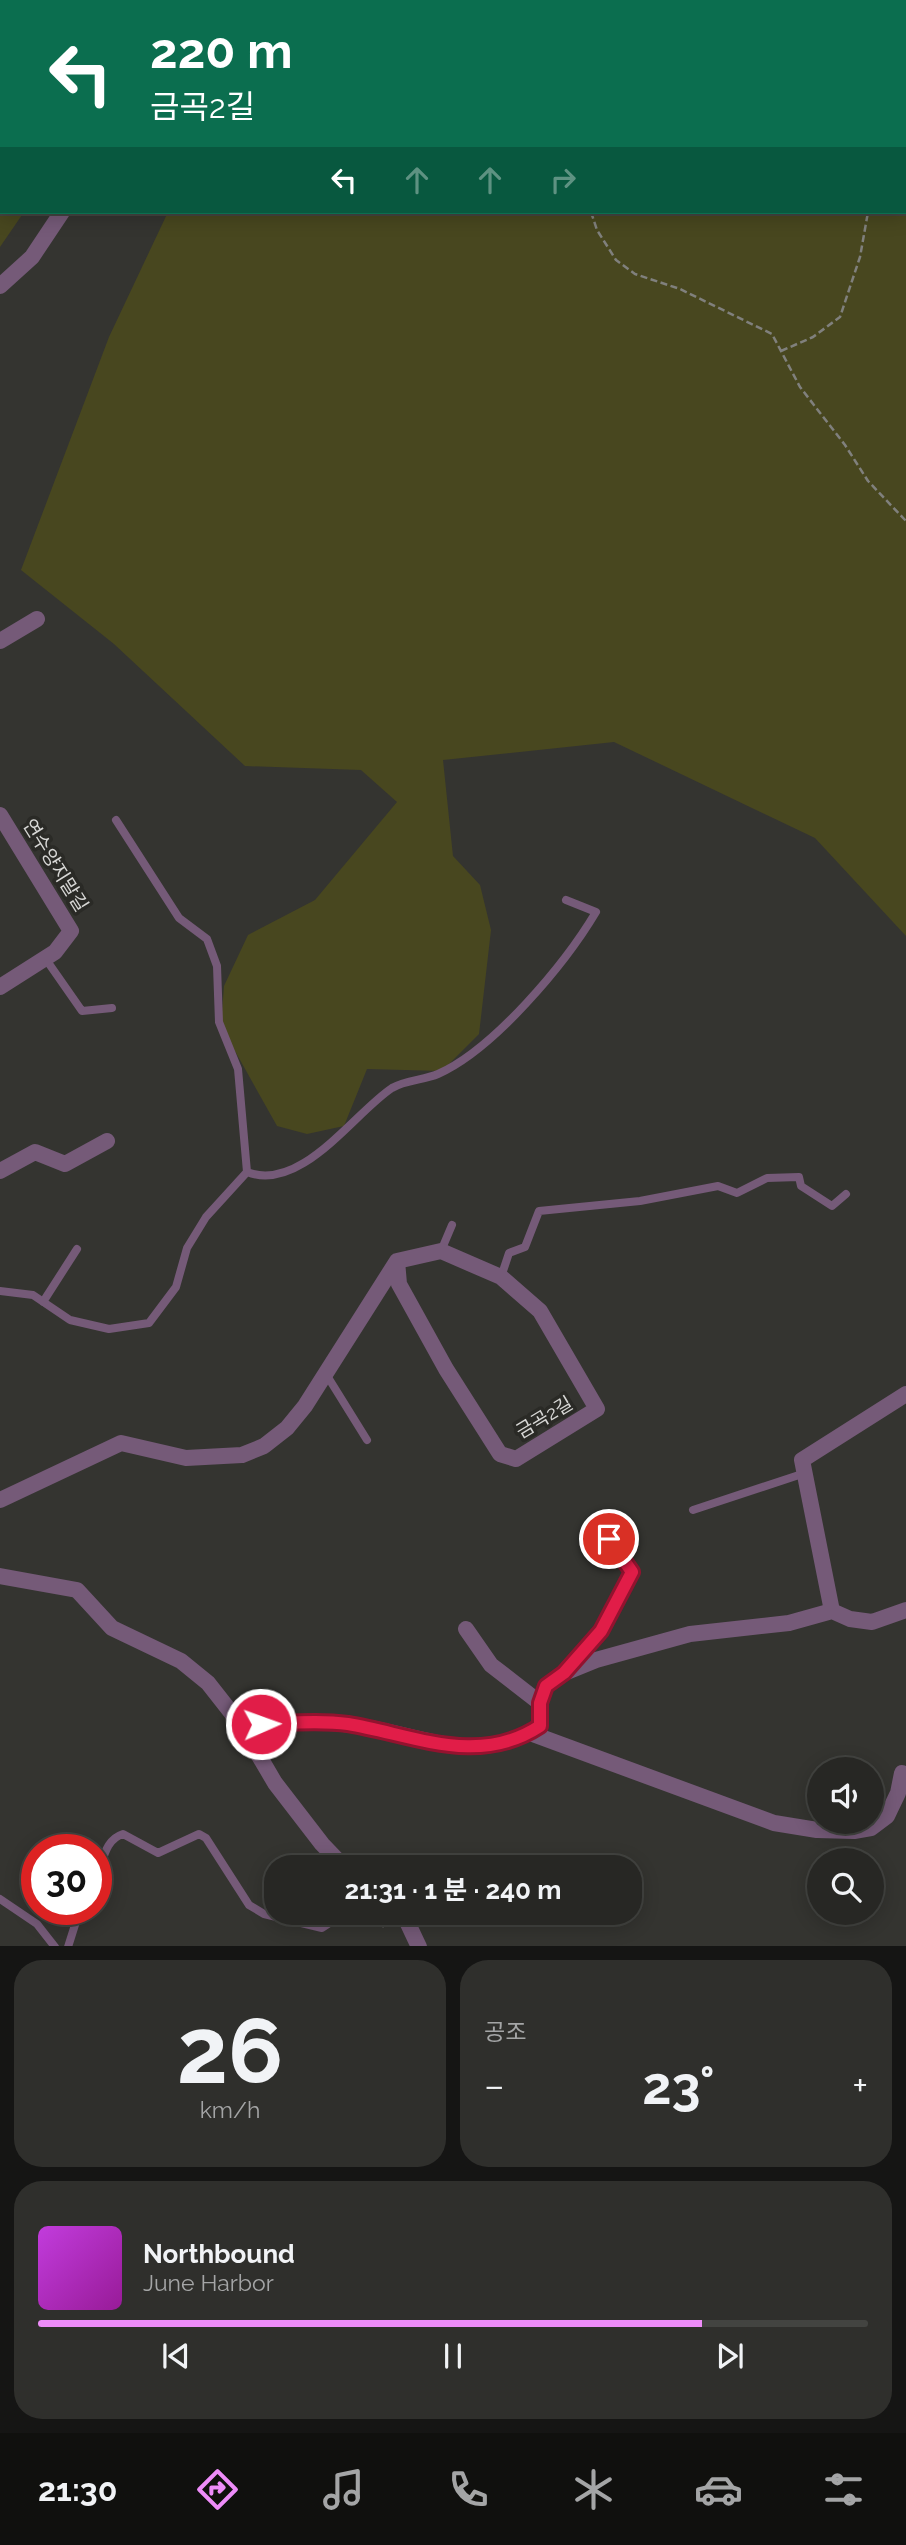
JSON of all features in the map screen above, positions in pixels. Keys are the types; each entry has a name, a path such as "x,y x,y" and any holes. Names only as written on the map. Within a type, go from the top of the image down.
{"street":[{"path":"0,285 32,257 61,214"},
{"path":"0,641 37,619"},
{"name":"연수양지말길","path":"0,815 71,931 55,952 0,987"},
{"path":"0,1171 35,1152 65,1164 107,1142"},
{"path":"0,1500 121,1443 186,1458 242,1455 264,1446 286,1428 326,1374 397,1261 441,1251"},
{"name":"금곡2길","path":"397,1261 399,1284 446,1369 500,1454 516,1459 597,1409 540,1311 501,1277 441,1251"},
{"path":"832,1611 802,1460 906,1394"},
{"path":"241,1725 346,1724 415,1740 489,1747 530,1733 540,1726 540,1703 546,1686 564,1673 601,1631 632,1572 609,1539"},
{"path":"0,1576 77,1590 111,1628 181,1661 208,1683 241,1725 275,1783 333,1855"},
{"path":"564,1673 596,1660 690,1634 789,1623 832,1611 850,1619 872,1622 906,1610"},
{"path":"466,1629 491,1665 540,1703"},
{"path":"530,1733 774,1823 817,1830 854,1831 872,1828 887,1816 898,1793 902,1773"},
{"path":"409,1925 419,1946"}],"lane":[{"path":"0,1291 33,1296 70,1320 109,1329 149,1323 176,1287 187,1248 206,1217 247,1172 238,1069 219,1022 217,966 207,939 179,918 116,820"},
{"path":"247,1172 257,1176 298,1168 351,1128 394,1087 438,1074 472,1053 551,977 596,912 566,900"},
{"path":"45,958 82,1011 112,1008"},
{"path":"501,1277 509,1253 524,1247 539,1211 640,1201 718,1185 737,1193 767,1178 799,1177 801,1186 832,1206 846,1194"},
{"path":"441,1251 452,1225"},
{"path":"43,1302 77,1249"},
{"path":"326,1374 366,1440"},
{"path":"693,1510 805,1473"},
{"path":"112,1840 124,1833 158,1853 199,1834 206,1838 249,1905 264,1914"},
{"path":"0,1899 37,1924 54,1946"},
{"path":"68,1946 75,1925"},
{"path":"309,1925 321,1928 326,1925"}],"path":[{"path":"592,214 597,230 616,260 635,274 680,289 772,334 800,387 845,445 867,481 906,521"},
{"path":"781,351 813,337 840,317 860,257 868,214"}],"shaded area":[{"path":"0,214 23,214 0,247"},
{"path":"167,214 906,214 906,936 815,838 614,742 443,760 453,856 480,885 491,930 479,1034 442,1071 367,1069 344,1126 307,1134 277,1126 221,1026 224,986 248,935 315,900 397,802 361,770 245,766 114,644 21,570 109,337"}],"route":[{"path":"261,1724 346,1724 415,1740 489,1747 530,1733 540,1726 540,1703 546,1686 564,1673 601,1631 632,1572 609,1539"}]}
